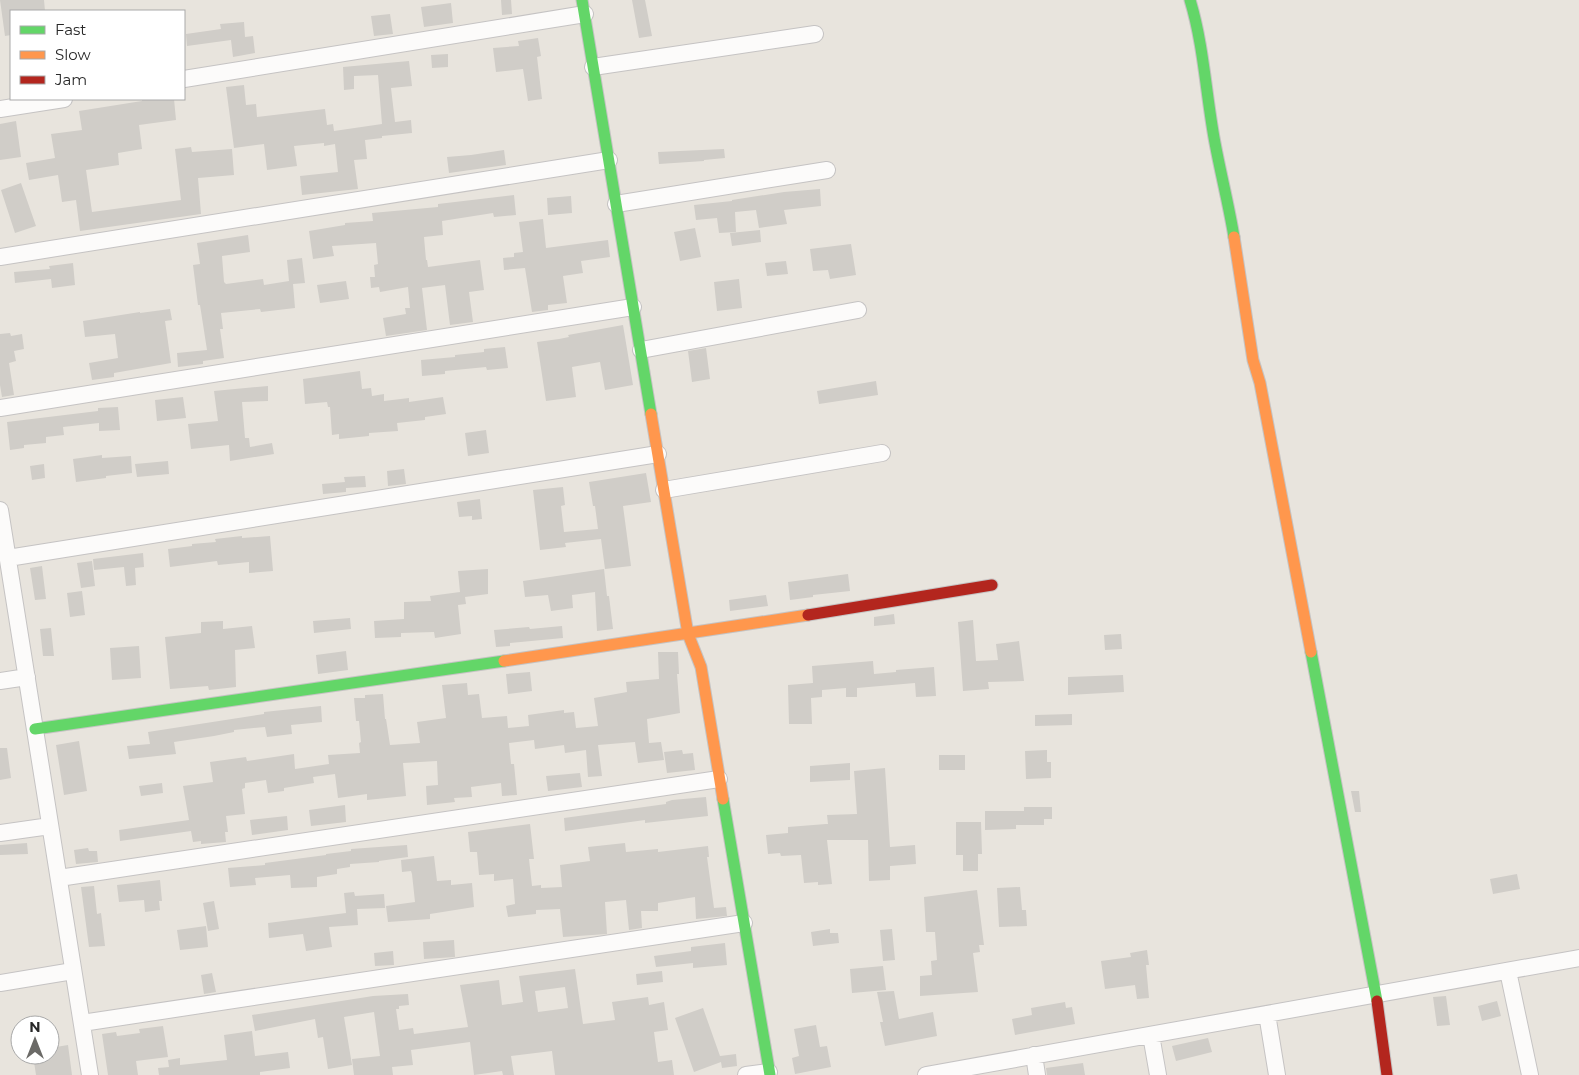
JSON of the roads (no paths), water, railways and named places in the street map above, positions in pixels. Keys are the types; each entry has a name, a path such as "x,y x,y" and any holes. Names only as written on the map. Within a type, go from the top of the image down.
{"street":[{"path":"1190,0 1197,23 1215,144 1228,202 1253,360 1260,383 1376,994 1387,1075"},
{"path":"185,79 583,7 688,634 701,667 769,1073 746,1075"},
{"path":"593,67 815,34"},
{"path":"0,109 58,100"},
{"path":"0,257 609,160"},
{"path":"616,204 827,170"},
{"path":"0,408 633,307"},
{"path":"640,350 858,310"},
{"path":"664,490 882,453"},
{"path":"8,558 658,454"},
{"path":"0,510 2,534 8,558 90,1075"},
{"path":"35,729 688,634 992,585"},
{"path":"0,681 27,677"},
{"path":"59,878 719,779"},
{"path":"0,833 50,826"},
{"path":"82,1023 744,923"},
{"path":"926,1075 1579,958"},
{"path":"0,983 73,971"},
{"path":"1508,971 1530,1075"},
{"path":"1267,1014 1277,1075"},
{"path":"1151,1034 1158,1075"},
{"path":"1034,1056 1038,1075"}]}
